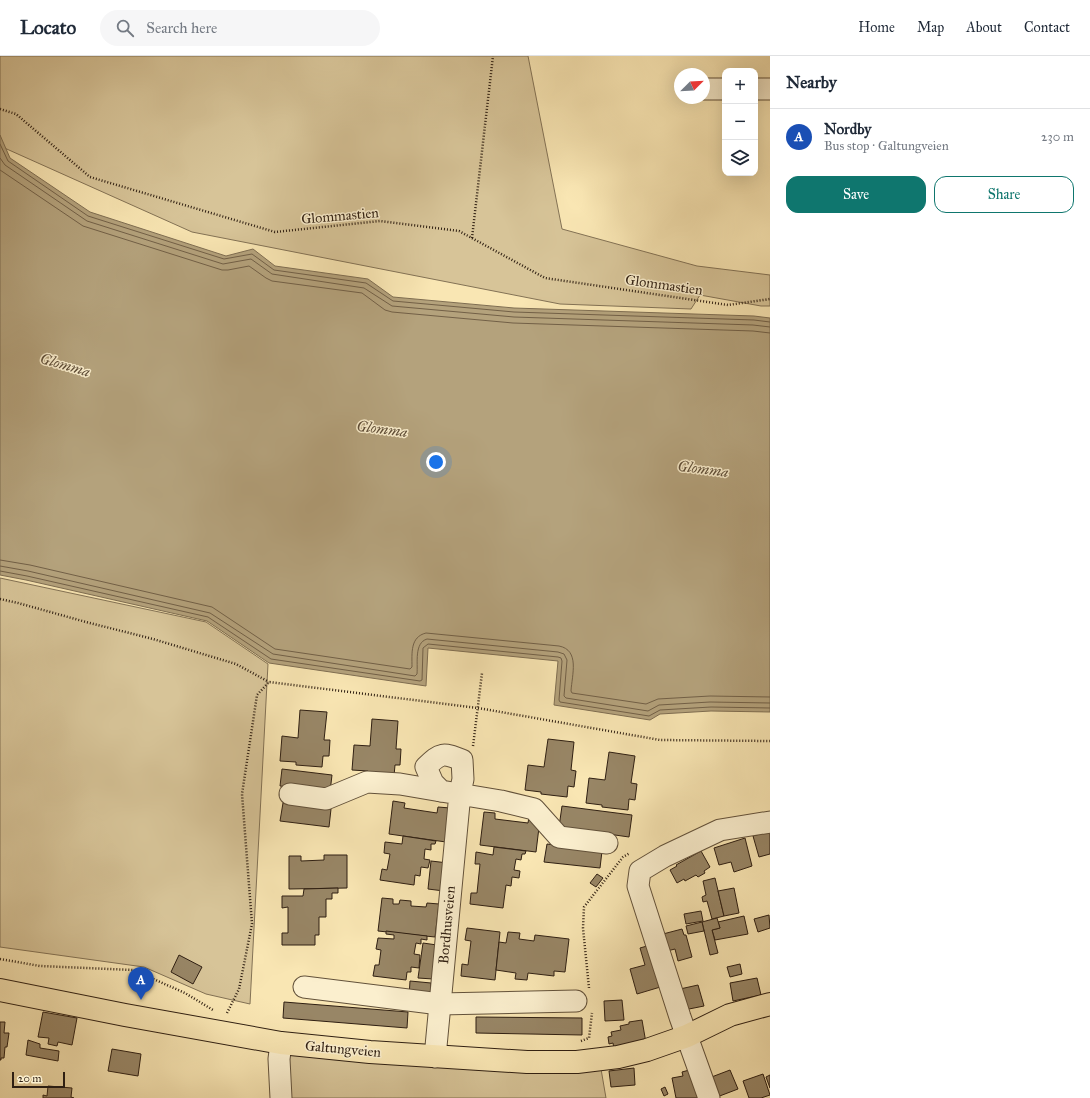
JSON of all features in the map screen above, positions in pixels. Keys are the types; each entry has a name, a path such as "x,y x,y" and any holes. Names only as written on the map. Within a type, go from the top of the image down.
{"main road":[{"name":"Galtungveien","path":"0,990 132,1017 281,1043 435,1057 527,1062 577,1062 618,1057 648,1050 687,1036 730,1015 770,1004"}],"street":[{"path":"710,88 722,89"},
{"path":"758,89 770,89"},
{"path":"290,794 326,799 367,782 400,784 450,792 495,796 534,809 559,837 607,843"},
{"name":"Bordhusveien","path":"435,1057 440,1004 450,792"},
{"path":"709,1098 680,1016 638,886 640,871 664,856 720,830 770,822"},
{"path":"304,987 440,1004 586,1000"},
{"path":"281,1043 279,1059 281,1098"}],"path":[{"path":"472,238 493,56"},
{"name":"Glommastien","path":"0,109 16,114 90,177 275,232 380,221 459,231 545,278 728,305 770,299"},
{"path":"0,599 160,641 236,664 269,682"},
{"path":"478,708 482,673"},
{"path":"737,740 770,741"},
{"path":"577,1042 589,1038 592,1015 586,1000 583,928 584,907 623,856 636,850"},
{"path":"0,959 40,966 133,970 185,993 218,1013"}],"shaded area":[{"path":"0,56 528,56 562,229 697,266 770,275 770,306 761,306 700,295 691,309 560,304 192,232 0,146"},
{"path":"0,578 206,622 268,664 250,1004 206,994 144,967 0,947"},
{"path":"287,1052 601,1069 606,1098 289,1098"}],"water":[{"name":"Glomma","path":"0,135 10,158 90,212 226,256 253,249 275,266 368,279 393,297 514,308 754,316 770,318 770,712 711,711 660,714 650,720 554,705 558,661 428,648 426,686 269,663 207,621 0,575"}],"building":[{"path":"300,710 327,712 324,740 330,740 329,756 323,756 322,767 296,765 296,762 280,761 282,736 298,738"},
{"path":"372,719 398,721 396,749 401,749 400,765 395,765 394,776 368,774 368,771 352,770 354,745 370,746"},
{"path":"548,739 574,742 571,770 576,771 574,787 568,786 567,797 541,794 541,792 525,790 528,765 544,767"},
{"path":"609,752 635,756 631,783 637,784 635,800 629,799 628,810 602,807 602,805 586,803 589,778 605,780"},
{"path":"282,769 332,775 330,792 280,786"},
{"path":"393,801 405,803 404,808 437,813 438,807 450,808 446,842 389,834"},
{"path":"283,803 331,809 329,827 280,821"},
{"path":"562,806 632,815 629,837 559,827"},
{"path":"484,812 495,813 495,819 528,823 529,817 540,819 536,852 480,845"},
{"path":"770,831 770,854 759,857 753,836"},
{"path":"403,836 436,841 435,844 431,844 431,850 425,849 424,859 430,860 428,868 421,867 420,876 415,875 414,885 380,880 382,869 387,870 390,854 384,853 385,842 402,844"},
{"path":"745,838 752,866 734,872 731,862 719,865 714,848"},
{"path":"547,844 602,851 600,868 544,862"},
{"path":"494,847 526,851 525,854 522,854 521,860 516,859 514,870 520,871 519,878 512,877 511,886 506,885 503,908 470,904 471,893 477,893 480,864 475,864 476,852 493,855"},
{"path":"701,851 710,867 704,871 705,873 698,877 696,875 685,881 684,879 677,883 670,870"},
{"path":"324,855 347,855 347,888 289,889 289,856 301,856 301,861 324,860"},
{"path":"431,861 448,863 444,891 428,889"},
{"path":"597,874 603,878 596,887 590,883"},
{"path":"715,878 724,916 712,919 707,901 703,902 702,897 706,895 703,881"},
{"path":"338,888 338,893 332,893 332,899 326,899 326,917 319,917 319,935 315,935 315,945 282,945 282,933 288,933 288,907 282,908 282,896 303,896 304,889"},
{"path":"734,888 739,913 724,916 718,891"},
{"path":"382,898 393,899 393,904 399,904 400,900 411,901 411,906 426,907 427,903 439,904 435,937 378,931"},
{"path":"701,911 703,921 686,924 684,914"},
{"path":"769,915 770,928 758,932 754,919"},
{"path":"744,916 748,934 715,940 712,930 720,928 718,922"},
{"path":"717,918 720,928 712,930 718,953 710,955 702,922"},
{"path":"702,922 704,931 688,934 686,926"},
{"path":"467,928 500,932 495,980 461,976 462,964 468,965 471,941 465,940"},
{"path":"682,929 684,935 686,935 692,957 678,961 675,949 667,951 663,934"},
{"path":"386,931 427,936 427,940 421,939 421,944 416,943 414,954 420,955 419,968 411,967 411,972 407,972 406,980 373,976 375,965 379,965 381,950 376,949 378,938 394,939 394,935 386,934"},
{"path":"508,932 520,933 519,939 534,941 535,935 569,939 565,972 554,971 554,976 528,973 527,980 515,979 516,973 496,970 499,942 506,943"},
{"path":"423,943 437,945 433,979 418,978"},
{"path":"654,944 667,985 637,994 630,969 645,965 640,948"},
{"path":"179,955 202,967 193,984 171,972"},
{"path":"740,964 742,974 730,977 727,967"},
{"path":"757,978 761,995 733,1001 730,983"},
{"path":"410,981 431,983 430,998 409,997"},
{"path":"698,985 704,1006 684,1010 680,989"},
{"path":"622,1000 624,1020 605,1021 604,1001"},
{"path":"284,1002 408,1012 407,1028 283,1018"},
{"path":"43,1012 77,1018 72,1045 58,1042 57,1046 48,1044 49,1038 38,1037"},
{"path":"476,1017 582,1018 582,1035 476,1033"},
{"path":"642,1020 646,1043 614,1049 613,1043 609,1044 608,1037 612,1036 611,1032 621,1030 620,1026 629,1024 629,1022"},
{"path":"0,1022 5,1022 4,1033 9,1033 4,1058 1,1058 1,1060 0,1060"},
{"path":"28,1040 40,1044 40,1048 59,1051 58,1061 26,1055"},
{"path":"112,1049 141,1054 138,1076 108,1071"},
{"path":"634,1068 635,1085 611,1087 609,1071"},
{"path":"693,1069 702,1098 676,1098 672,1078 683,1076 682,1072"},
{"path":"730,1070 738,1089 717,1097 709,1078"},
{"path":"763,1074 770,1095 761,1098 749,1098 743,1081"},
{"path":"770,1075 770,1088 766,1077"},
{"path":"48,1086 72,1088 71,1097 74,1098 43,1098 43,1095 47,1096"},
{"path":"665,1087 668,1094 664,1096 661,1089"}],"place":[{"name":"Nordby","path":"141,1000"}]}
